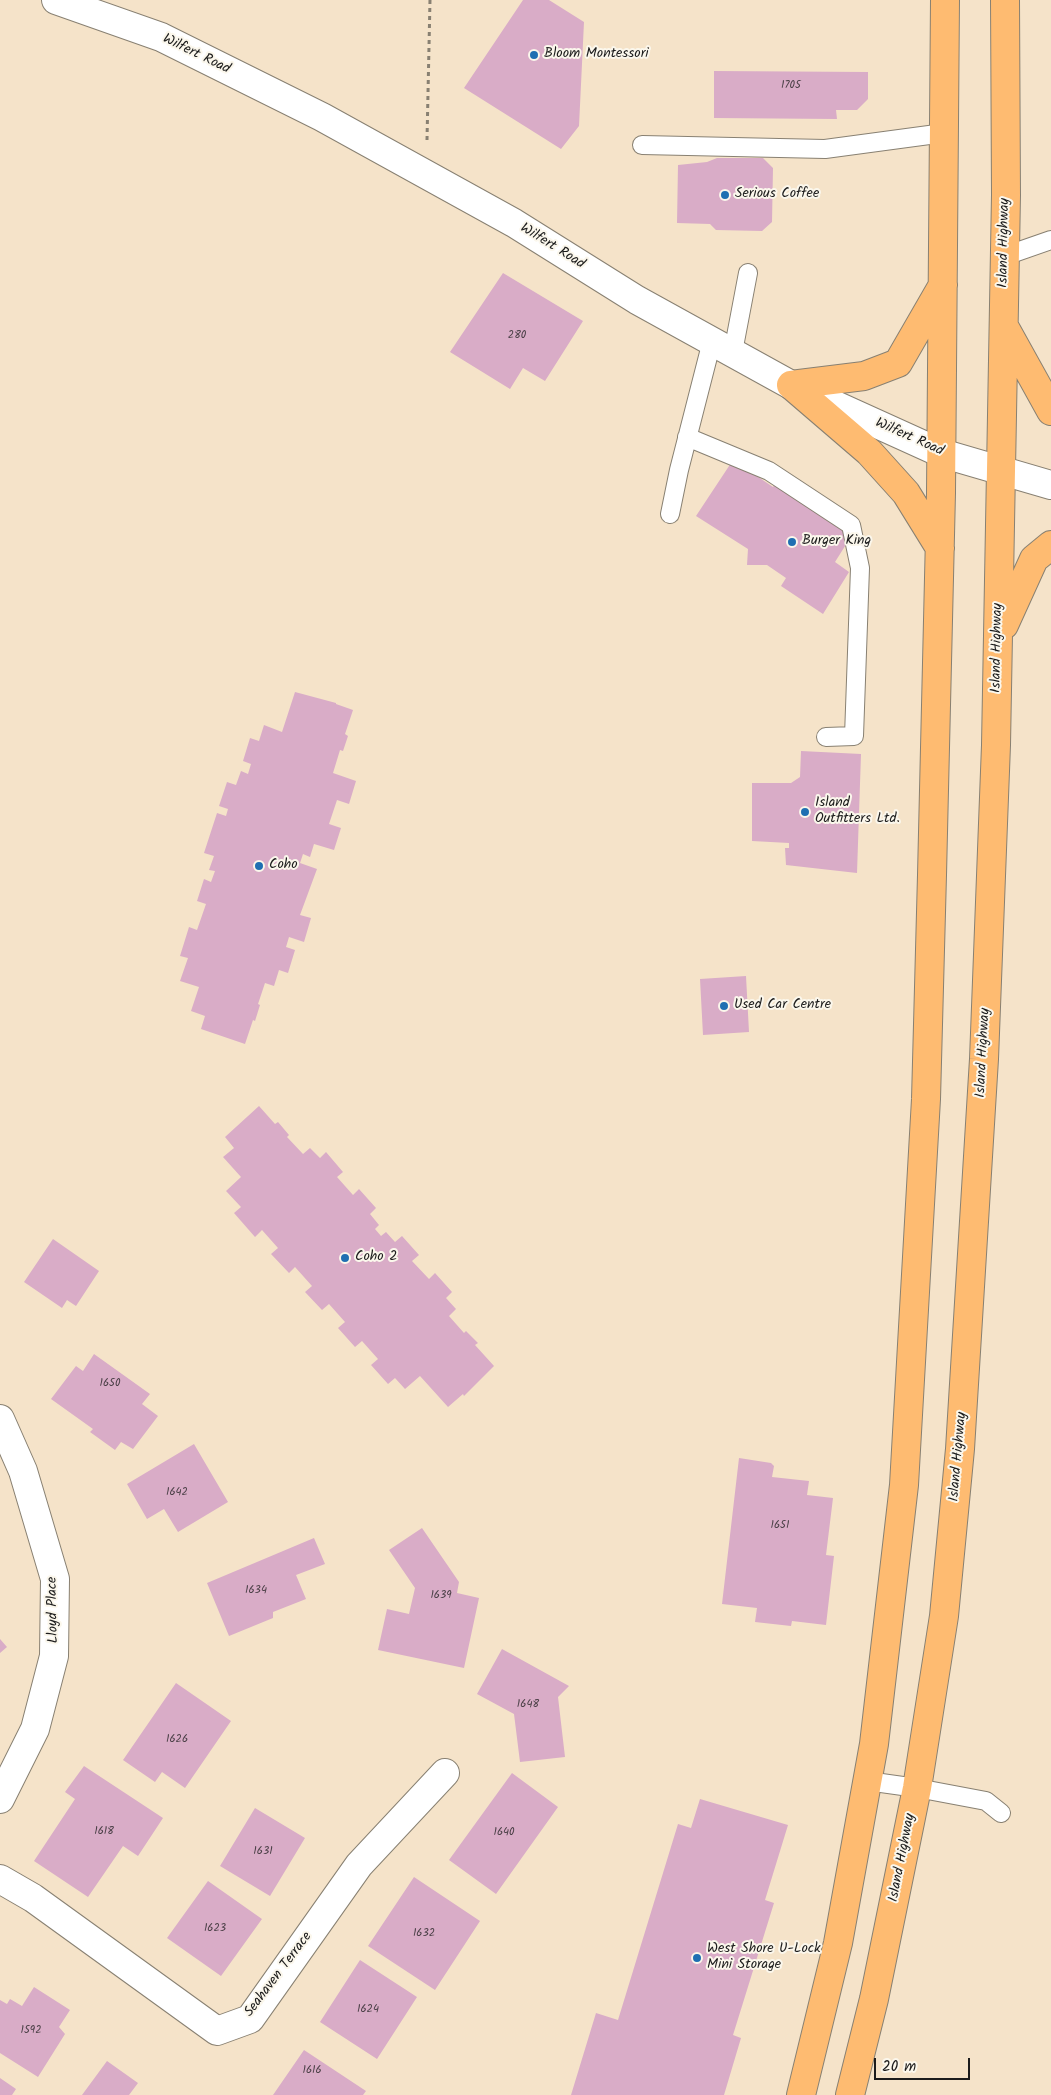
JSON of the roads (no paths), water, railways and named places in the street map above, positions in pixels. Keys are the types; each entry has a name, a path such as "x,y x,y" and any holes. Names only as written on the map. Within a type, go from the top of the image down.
{"main road":[{"path":"801,2095 838,1943 874,1744 906,1456 926,1099 940,548 944,284 945,0"},
{"name":"Island Highway","path":"850,2095 874,1999 917,1788 944,1616 960,1449 984,1059 999,638 1005,256 1005,0"},
{"path":"791,385 864,376 898,363 944,284"},
{"path":"1004,327 1051,411"},
{"path":"791,385 869,452 906,492 940,548"},
{"path":"999,638 1034,559 1051,545"}],"street":[{"name":"Wilfert Road","path":"56,0 161,37 322,117 514,222 637,300 791,385 941,453 1002,469 1051,485"},
{"name":"Lloyd Place","path":"0,1419 23,1471 55,1579 54,1656 35,1729 0,1799"},
{"name":"Seahaven Terrace","path":"0,1880 33,1898 217,2031 250,2019 359,1865 445,1773"}],"lane":[{"path":"642,145 825,150 944,133"},
{"path":"1005,256 1051,240"},
{"path":"670,514 687,437 722,347 748,272"},
{"path":"687,437 769,471 851,525 860,568 854,736 826,738"},
{"path":"867,1781 986,1801 1001,1812"}],"place":[{"name":"Bloom Montessori","path":"534,55"},
{"name":"Serious Coffee","path":"725,195"},
{"name":"Burger King","path":"792,542"},
{"name":"Island Outfitters Ltd.","path":"805,812"},
{"name":"Coho","path":"259,866"},
{"name":"Used Car Centre","path":"724,1006"},
{"name":"Coho 2","path":"345,1258"},
{"name":"West Shore U-Lock Mini Storage","path":"697,1958"}]}
